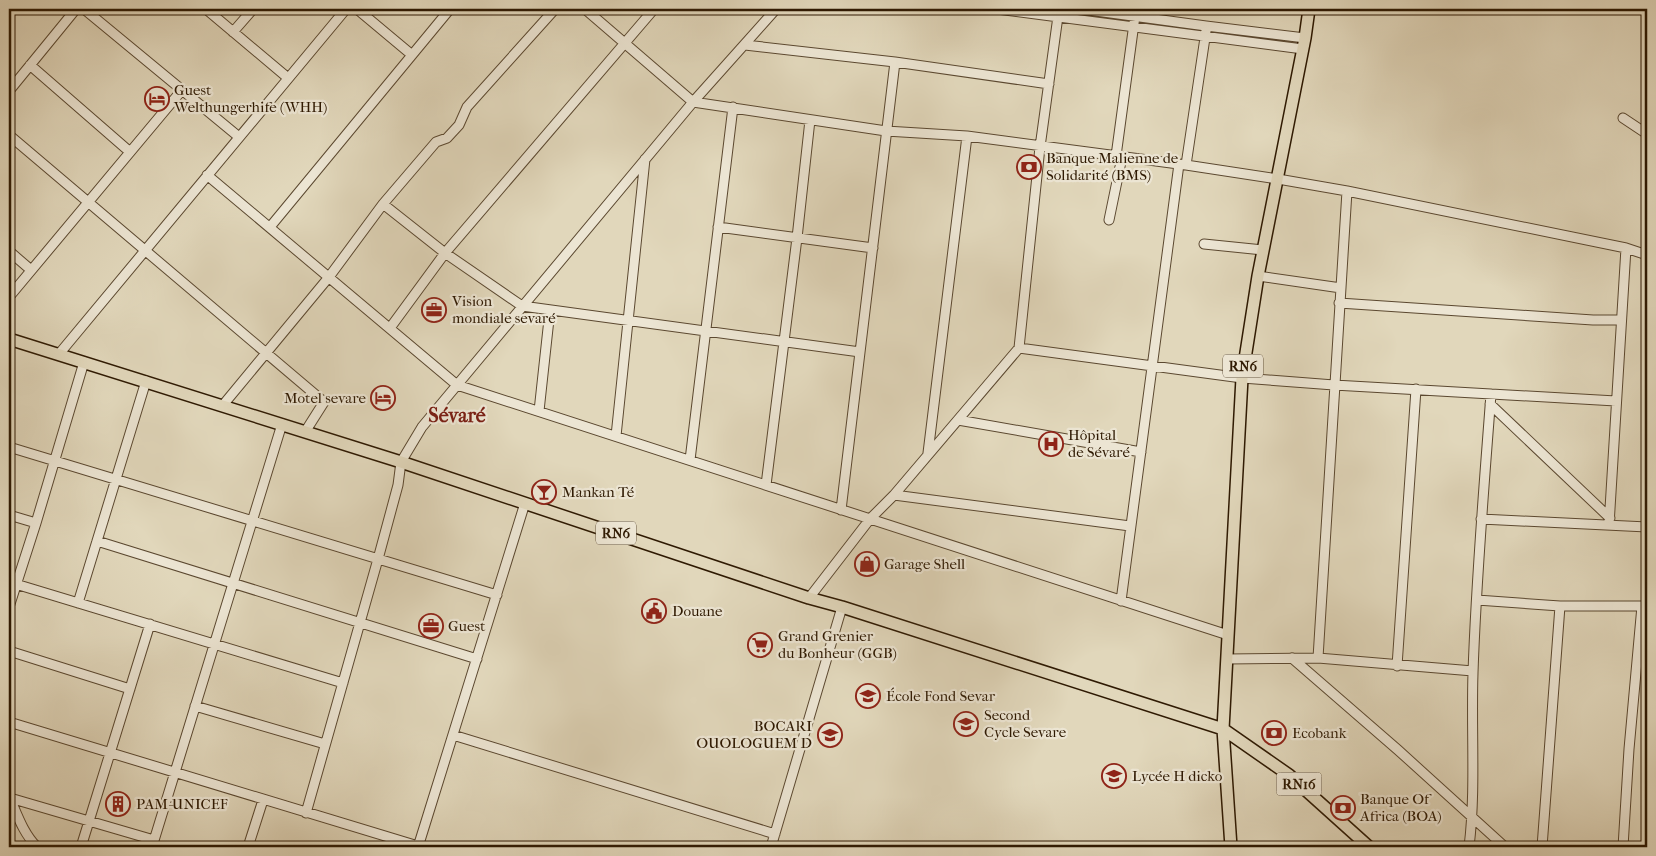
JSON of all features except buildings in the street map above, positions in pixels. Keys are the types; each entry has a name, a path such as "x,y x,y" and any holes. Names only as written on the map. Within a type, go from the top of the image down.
{"main road":[{"name":"RN6","path":"9,339 401,462 809,598 1223,729 1242,378 1258,276 1304,44 1309,9"},
{"path":"1223,729 1231,847"},
{"name":"RN16","path":"1223,729 1289,775 1369,847"}],"street":[{"path":"9,90 76,9"},
{"path":"84,9 239,137"},
{"path":"206,9 288,78"},
{"path":"233,32 253,9"},
{"path":"59,354 346,9"},
{"path":"357,9 412,55"},
{"path":"270,227 450,9"},
{"path":"223,405 329,277 383,204 436,142 452,133 463,119 467,107 556,9"},
{"path":"585,9 693,102 886,131 967,136 1040,147 1183,164 1278,179 1626,248 1647,255"},
{"path":"390,328 445,253 654,9"},
{"path":"306,812 398,486 401,462 422,428 457,384 645,158 776,9"},
{"path":"997,9 1135,17"},
{"path":"1081,9 1206,31 1304,44"},
{"path":"809,598 870,519 894,495 1019,348 1040,147 1058,12"},
{"path":"1109,220 1119,157 1135,17"},
{"path":"1121,600 1152,366 1183,164 1206,31"},
{"path":"745,45 895,62 1049,84"},
{"path":"841,510 895,62"},
{"path":"30,65 130,152"},
{"path":"9,297 182,90"},
{"path":"690,460 733,107"},
{"path":"1623,118 1647,134"},
{"path":"766,485 810,120"},
{"path":"9,135 324,402 306,432"},
{"path":"928,453 967,136"},
{"path":"616,436 645,158"},
{"path":"207,175 457,384 1228,635"},
{"path":"1318,658 1347,192"},
{"path":"383,204 445,253 522,306 860,352"},
{"path":"718,227 873,248"},
{"path":"1204,244 1263,250"},
{"path":"1609,521 1626,248"},
{"path":"9,251 31,270"},
{"path":"1258,276 1341,288"},
{"path":"1339,303 1593,320 1621,320"},
{"path":"539,411 550,310"},
{"path":"1019,348 1242,378 1334,385 1416,388 1491,399 1616,401"},
{"path":"9,606 12,583 36,523 84,362"},
{"path":"78,603 146,381"},
{"path":"1397,666 1416,388"},
{"path":"1469,847 1472,818 1473,671 1481,519 1491,399"},
{"path":"1491,399 1609,521"},
{"path":"958,420 1141,452"},
{"path":"9,797 88,821 153,844 282,424"},
{"path":"9,447 496,595"},
{"path":"894,495 1130,526"},
{"path":"9,722 418,847 525,503"},
{"path":"9,515 36,523"},
{"path":"1481,519 1609,521 1647,527"},
{"path":"97,541 477,659"},
{"path":"12,583 343,683"},
{"path":"1477,600 1560,606 1645,606 1629,749 1624,847"},
{"path":"1542,847 1560,606"},
{"path":"771,847 842,607"},
{"path":"81,847 150,624"},
{"path":"9,651 130,688"},
{"path":"1292,658 1398,750 1505,847"},
{"path":"1227,659 1318,658 1473,671"},
{"path":"195,706 325,744"},
{"path":"453,735 775,834"},
{"path":"9,797 17,817 30,840 38,847"},
{"path":"248,847 263,800"}],"place":[{"name":"Guest Welthungerhife (WHH)","path":"157,99"},
{"name":"Banque Malienne de Solidarité (BMS)","path":"1029,167"},
{"name":"Vision mondiale sevaré","path":"434,310"},
{"name":"Motel sevare","path":"383,398"},
{"name":"Hôpital de Sévaré","path":"1051,444"},
{"name":"Mankan Té","path":"544,492"},
{"name":"Garage Shell","path":"867,564"},
{"name":"Douane","path":"654,611"},
{"name":"Guest","path":"431,626"},
{"name":"Grand Grenier du Bonheur (GGB)","path":"760,645"},
{"name":"École Fond Sevar","path":"868,696"},
{"name":"Second Cycle Sevare","path":"966,724"},
{"name":"Ecobank","path":"1274,733"},
{"name":"BOCARI OUOLOGUEM D","path":"830,735"},
{"name":"Lycée H dicko","path":"1114,776"},
{"name":"PAM-UNICEF","path":"118,804"},
{"name":"Banque Of Africa (BOA)","path":"1343,808"}],"district":[{"name":"Sévaré","path":"457,415"}]}
